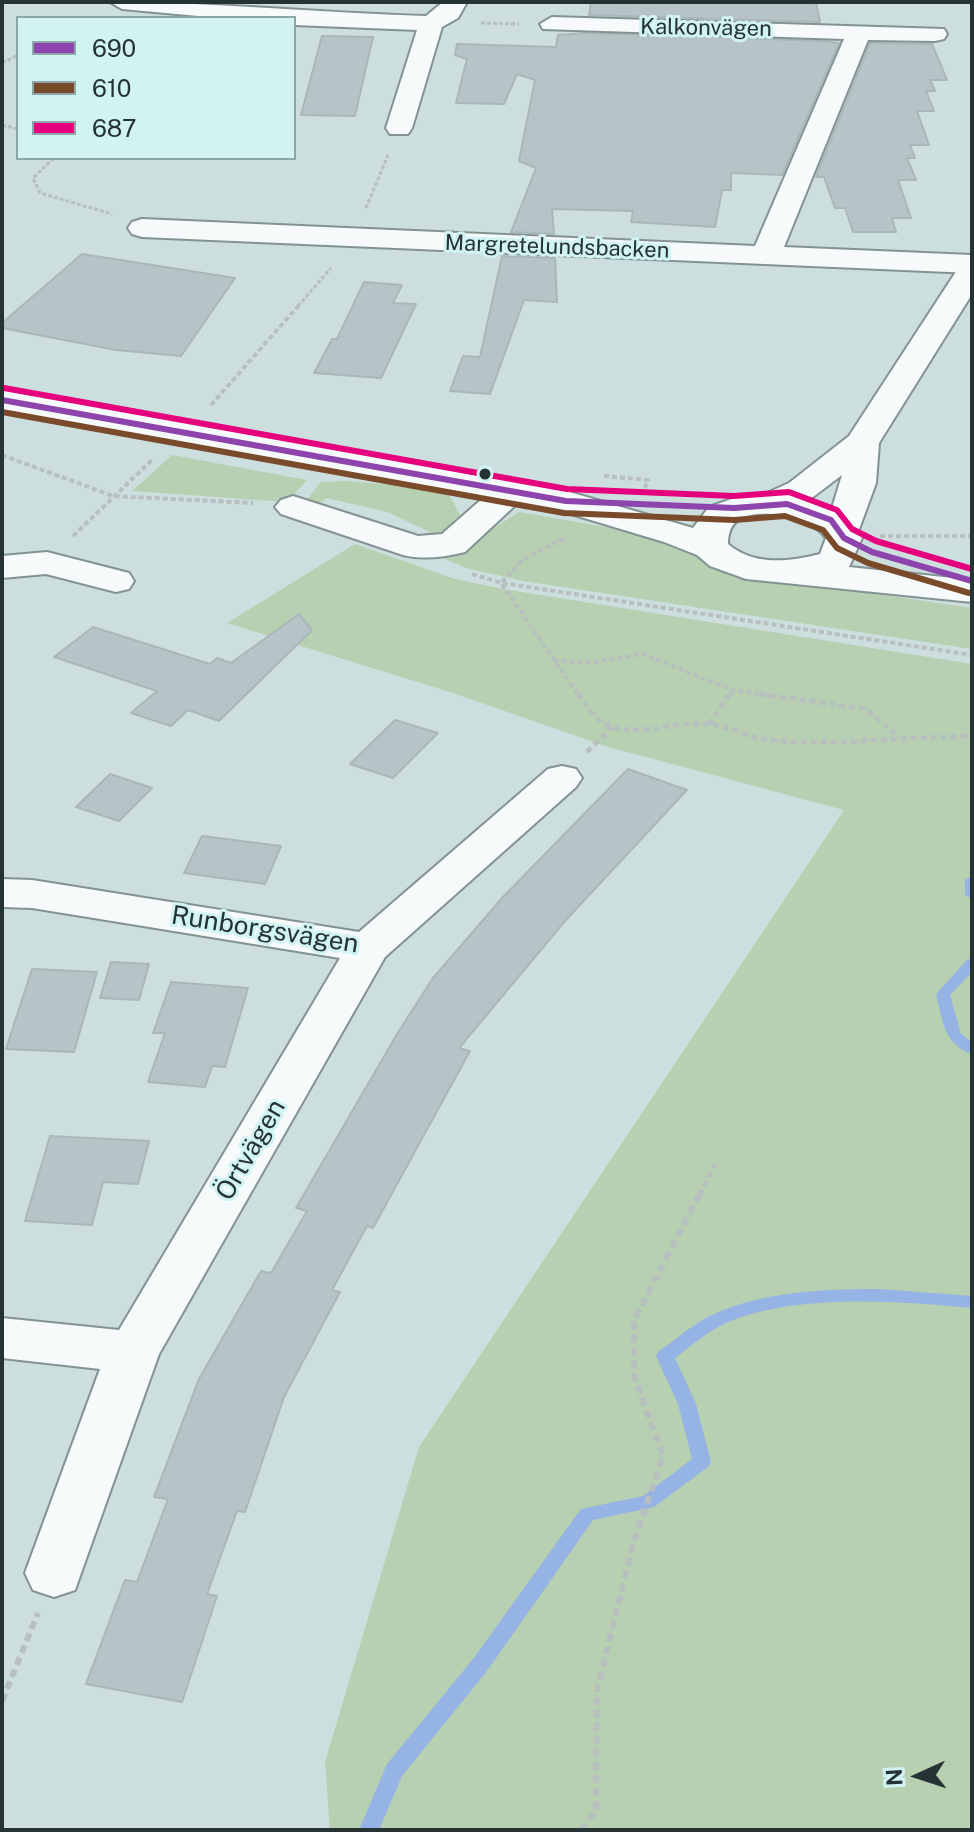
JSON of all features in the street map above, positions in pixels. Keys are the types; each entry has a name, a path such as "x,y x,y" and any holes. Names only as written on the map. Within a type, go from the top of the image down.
{"street":[{"path":"122,2 281,16"},
{"path":"296,17 431,23 449,13 455,2"},
{"path":"399,128 431,23"},
{"name":"Kalkonvägen","path":"552,24 935,34"},
{"path":"766,255 859,32"},
{"name":"Margretelundsbacken","path":"142,228 352,240 972,264"},
{"path":"772,504 801,490 862,443 972,270"},
{"path":"2,400 566,501 631,519 710,547 723,558 746,568 972,591"},
{"path":"792,573 835,561 859,533 862,443"},
{"path":"293,507 416,547 452,544 511,491"},
{"path":"566,501 734,508 772,504 814,511 859,533 872,552 972,581"},
{"path":"710,547 707,534 712,522 734,508"},
{"path":"2,567 47,563 116,581"},
{"name":"Runborgsvägen","path":"2,893 32,894 368,948 562,778"},
{"name":"Örtvägen","path":"54,1573 133,1352 368,948"},
{"path":"2,1338 133,1352"}],"path":[{"path":"431,23 552,24"},
{"path":"206,411 310,296 352,240 399,128"},
{"path":"52,160 33,178 40,193 112,214 142,228"},
{"path":"47,563 158,454"},
{"path":"859,533 972,536"},
{"path":"859,533 888,542"},
{"path":"972,655 502,583 594,717 612,727 641,729 709,724 766,740 843,743 900,737 972,736"},
{"path":"553,661 595,662 642,654 733,690 866,709 880,717 900,737"},
{"path":"709,724 733,690"},
{"path":"581,1830 596,1810 597,1691 633,1544 663,1456 634,1376 634,1320 715,1165"},
{"path":"2,1701 54,1573"}],"green space":[{"path":"172,455 307,480 287,502 132,491"},
{"path":"321,482 408,486 449,494 460,515 447,533 417,540 430,532 387,512 327,498 311,508 302,506"},
{"path":"519,512 662,537 681,544 736,578 972,608 972,649 523,581 466,568 445,559"},
{"path":"355,544 455,579 503,589 972,664 972,1830 330,1830 325,1762 419,1447 844,810 605,746 453,693 227,623"}],"building":[{"path":"591,2 816,2 820,22 589,15"},
{"path":"586,33 839,43 782,175 731,173 731,190 722,190 715,227 631,222 633,211 552,209 554,234 511,232 536,168 519,161 535,80 517,74 504,104 456,103 467,59 455,55 457,44 556,47 558,35"},
{"path":"322,36 373,37 355,116 301,115"},
{"path":"870,43 932,44 947,80 930,80 935,91 926,91 934,111 917,111 929,145 910,145 915,158 907,158 916,180 898,180 911,218 892,218 896,232 853,232 845,208 835,208 824,177 816,177"},
{"path":"82,254 235,278 181,356 116,350 2,328 2,323"},
{"path":"502,256 555,258 557,302 524,300 490,394 450,391 463,356 480,357"},
{"path":"364,282 402,285 393,303 416,304 381,378 314,373 332,339 337,339"},
{"path":"299,614 312,630 219,721 188,710 171,726 131,713 157,691 54,657 93,627 210,664 217,658 231,663"},
{"path":"395,720 438,733 393,778 350,764"},
{"path":"628,769 687,790 565,921 459,1048 470,1051 373,1228 367,1226 332,1290 340,1292 284,1397 245,1512 237,1511 207,1594 217,1596 182,1702 86,1684 125,1580 137,1582 168,1499 154,1497 199,1379 261,1271 271,1273 307,1211 296,1208 397,1034 433,978 502,898"},
{"path":"110,774 152,788 119,821 76,807"},
{"path":"202,836 281,846 265,884 184,873"},
{"path":"111,962 149,964 139,1000 100,998"},
{"path":"32,969 97,972 74,1052 6,1049"},
{"path":"171,982 248,988 225,1067 212,1066 205,1087 148,1082 165,1033 153,1033"},
{"path":"50,1136 149,1141 138,1184 103,1182 92,1225 25,1221"}],"waterway":[{"path":"972,880 972,895"},
{"path":"972,963 943,994 954,1036 972,1049"},
{"path":"369,1830 394,1770 480,1665 587,1514 648,1502 702,1462 687,1404 665,1356 719,1319 787,1301 880,1295 972,1302"}],"transit line":[{"name":"687","path":"4,388 567,489 734,496 789,492 837,510 852,529 876,541 972,569"},
{"name":"690","path":"2,400 566,501 734,508 787,504 831,520 844,538 872,552 972,581"},
{"name":"610","path":"2,412 564,513 734,520 785,516 823,530 837,548 868,563 969,593"}]}
